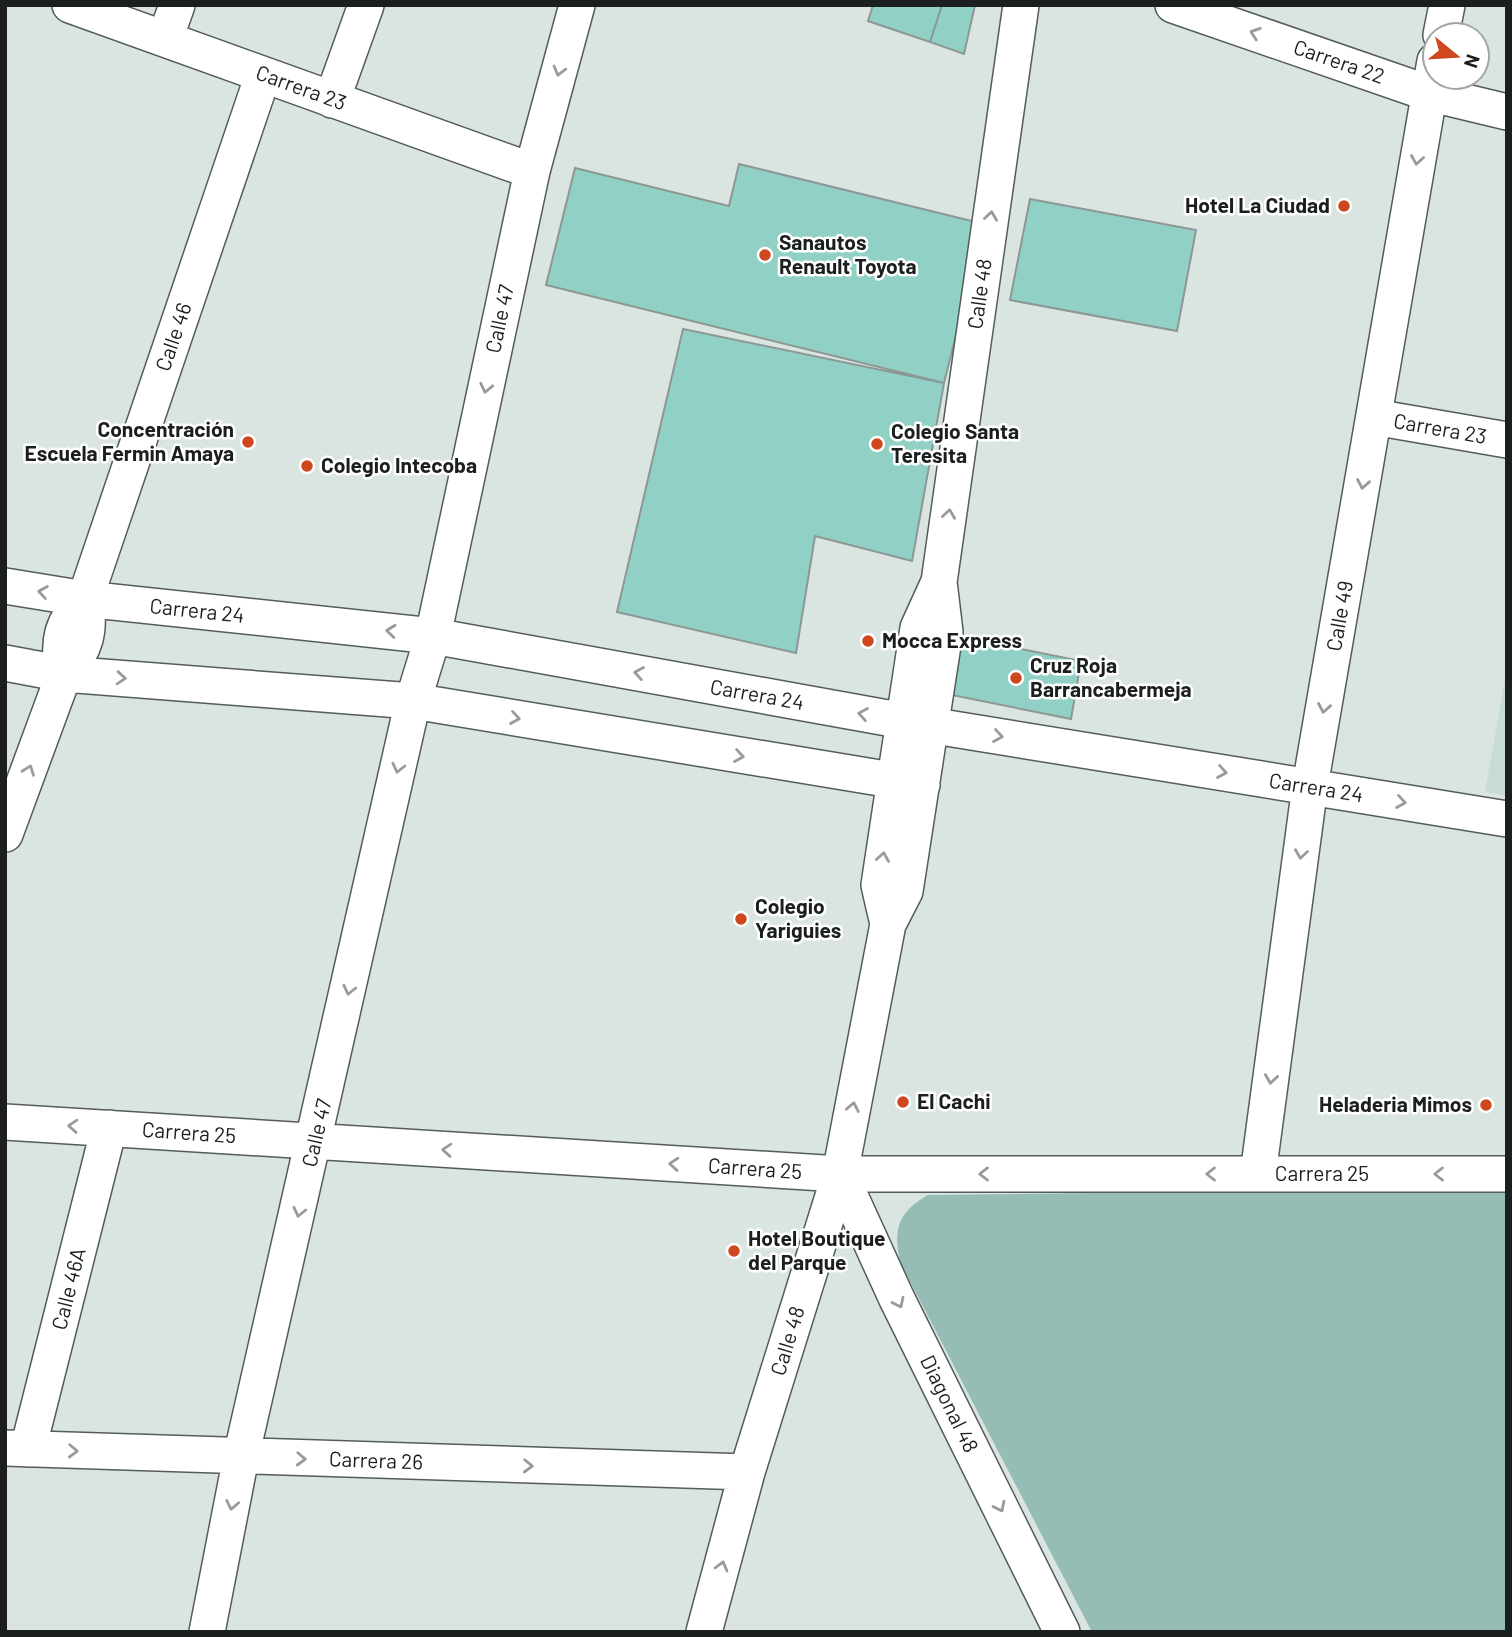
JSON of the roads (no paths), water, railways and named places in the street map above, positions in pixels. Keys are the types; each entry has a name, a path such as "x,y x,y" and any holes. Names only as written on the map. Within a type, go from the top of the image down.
{"street":[{"name":"Carrera 23","path":"70,5 532,171"},
{"path":"165,39 177,5"},
{"path":"332,100 366,5"},
{"name":"Calle 47","path":"207,1632 241,1457 315,1142 413,701 433,636 532,171 577,5"},
{"name":"Calle 48","path":"704,1632 747,1472 840,1174 888,924 879,885 908,783 917,723 918,628 939,582 1021,5"},
{"name":"Carrera 22","path":"1173,5 1421,74"},
{"name":"Calle 46","path":"5,834 64,674 59,654 61,633 70,613 85,599 263,75"},
{"name":"Calle 49","path":"1258,1174 1310,786 1429,91"},
{"name":"Carrera 22","path":"1461,91 1507,112"},
{"name":"Carrera 23","path":"1374,417 1507,440"},
{"name":"Carrera 24","path":"5,586 85,599 433,636 917,723 1507,819"},
{"name":"Calle 47","path":"433,636 436,672 448,707"},
{"path":"5,663 64,674 413,701 908,783"},
{"name":"Carrera 25","path":"5,1122 840,1174 1507,1174"},
{"name":"Calle 46A","path":"17,1448 109,1128"},
{"name":"Diagonal 48","path":"840,1174 896,1297 1062,1632"},
{"name":"Carrera 26","path":"17,1448 747,1472"}],"place":[{"name":"Hotel La Ciudad","path":"1344,206"},
{"name":"Sanautos Renault Toyota","path":"765,255"},
{"name":"Concentración Escuela Fermin Amaya","path":"248,442"},
{"name":"Colegio Santa Teresita","path":"877,444"},
{"name":"Colegio Intecoba","path":"307,466"},
{"name":"Mocca Express","path":"868,641"},
{"name":"Cruz Roja Barrancabermeja","path":"1016,678"},
{"name":"Colegio Yariguies","path":"741,919"},
{"name":"El Cachi","path":"903,1102"},
{"name":"Heladeria Mimos","path":"1486,1105"},
{"name":"Hotel Boutique del Parque","path":"734,1251"}]}
